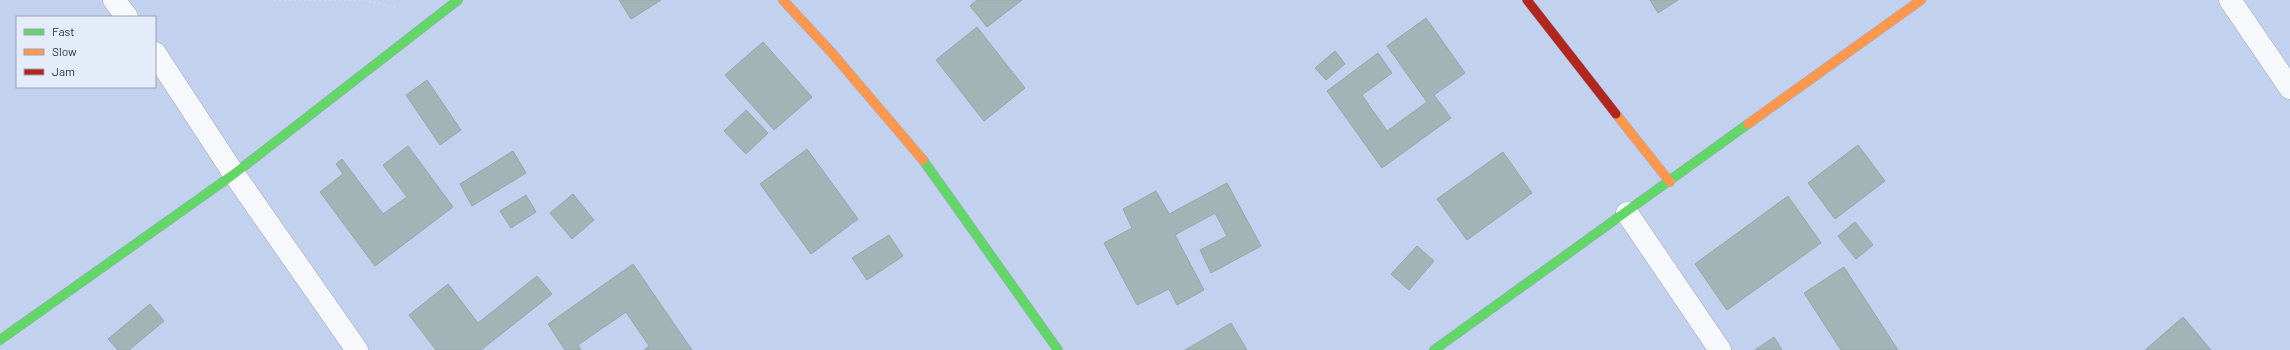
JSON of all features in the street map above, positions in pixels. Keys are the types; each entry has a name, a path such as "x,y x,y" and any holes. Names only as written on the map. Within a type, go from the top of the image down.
{"street":[{"path":"114,0 126,16"},
{"path":"0,340 234,174 458,0"},
{"path":"783,0 832,53 924,161 1058,350"},
{"path":"1527,0 1670,182"},
{"path":"1434,350 1627,213 1921,0"},
{"path":"2230,0 2290,88"},
{"path":"156,56 234,174 357,350"},
{"path":"1627,213 1720,350"}],"path":[{"path":"274,0 365,0 435,17"}],"building":[{"path":"619,0 661,0 631,19"},
{"path":"977,0 1022,0 987,27 970,6"},
{"path":"1650,0 1678,0 1658,13"},
{"path":"1426,18 1465,73 1434,95 1451,118 1382,168 1327,91 1378,53 1392,73 1362,95 1387,131 1427,102 1387,46"},
{"path":"977,27 1025,88 984,121 936,60"},
{"path":"763,42 812,97 774,130 725,75"},
{"path":"1335,51 1345,64 1326,80 1315,68"},
{"path":"427,80 461,130 440,145 406,95"},
{"path":"746,110 768,133 746,154 724,131"},
{"path":"1858,145 1885,181 1835,219 1808,183"},
{"path":"408,146 453,207 375,266 320,192 343,174 336,164 342,159 383,214 407,197 383,165"},
{"path":"807,149 858,219 811,254 760,184"},
{"path":"513,151 526,173 472,206 460,184"},
{"path":"1503,152 1532,193 1467,240 1437,199"},
{"path":"1227,183 1261,246 1211,273 1200,250 1227,236 1215,213 1175,235 1204,290 1177,305 1169,289 1137,305 1104,243 1132,228 1123,209 1156,191 1169,214"},
{"path":"573,194 594,220 572,239 550,213"},
{"path":"526,195 536,212 511,228 500,211"},
{"path":"1788,196 1821,243 1727,310 1695,264"},
{"path":"1855,222 1873,245 1856,259 1838,236"},
{"path":"889,235 903,256 867,280 852,258"},
{"path":"1417,246 1434,261 1409,290 1391,274"},
{"path":"633,264 692,350 644,350 649,346 626,312 578,345 581,350 565,350 548,324"},
{"path":"1844,267 1898,350 1841,350 1804,293"},
{"path":"537,276 552,294 481,350 436,350 409,315 448,284 478,323"},
{"path":"150,304 164,321 129,350 118,350 108,339"},
{"path":"2183,317 2211,350 2145,350"},
{"path":"1231,323 1247,350 1185,350"},
{"path":"1774,337 1782,350 1755,350"}],"traffic: fast":[{"path":"0,340 234,174 458,0"},
{"path":"1434,350 1748,124"},
{"path":"923,160 1058,350"}],"traffic: slow":[{"path":"783,0 832,53 923,160"},
{"path":"1748,124 1921,0"},
{"path":"1616,114 1670,182"}],"traffic: jam":[{"path":"1527,0 1616,114"}]}
